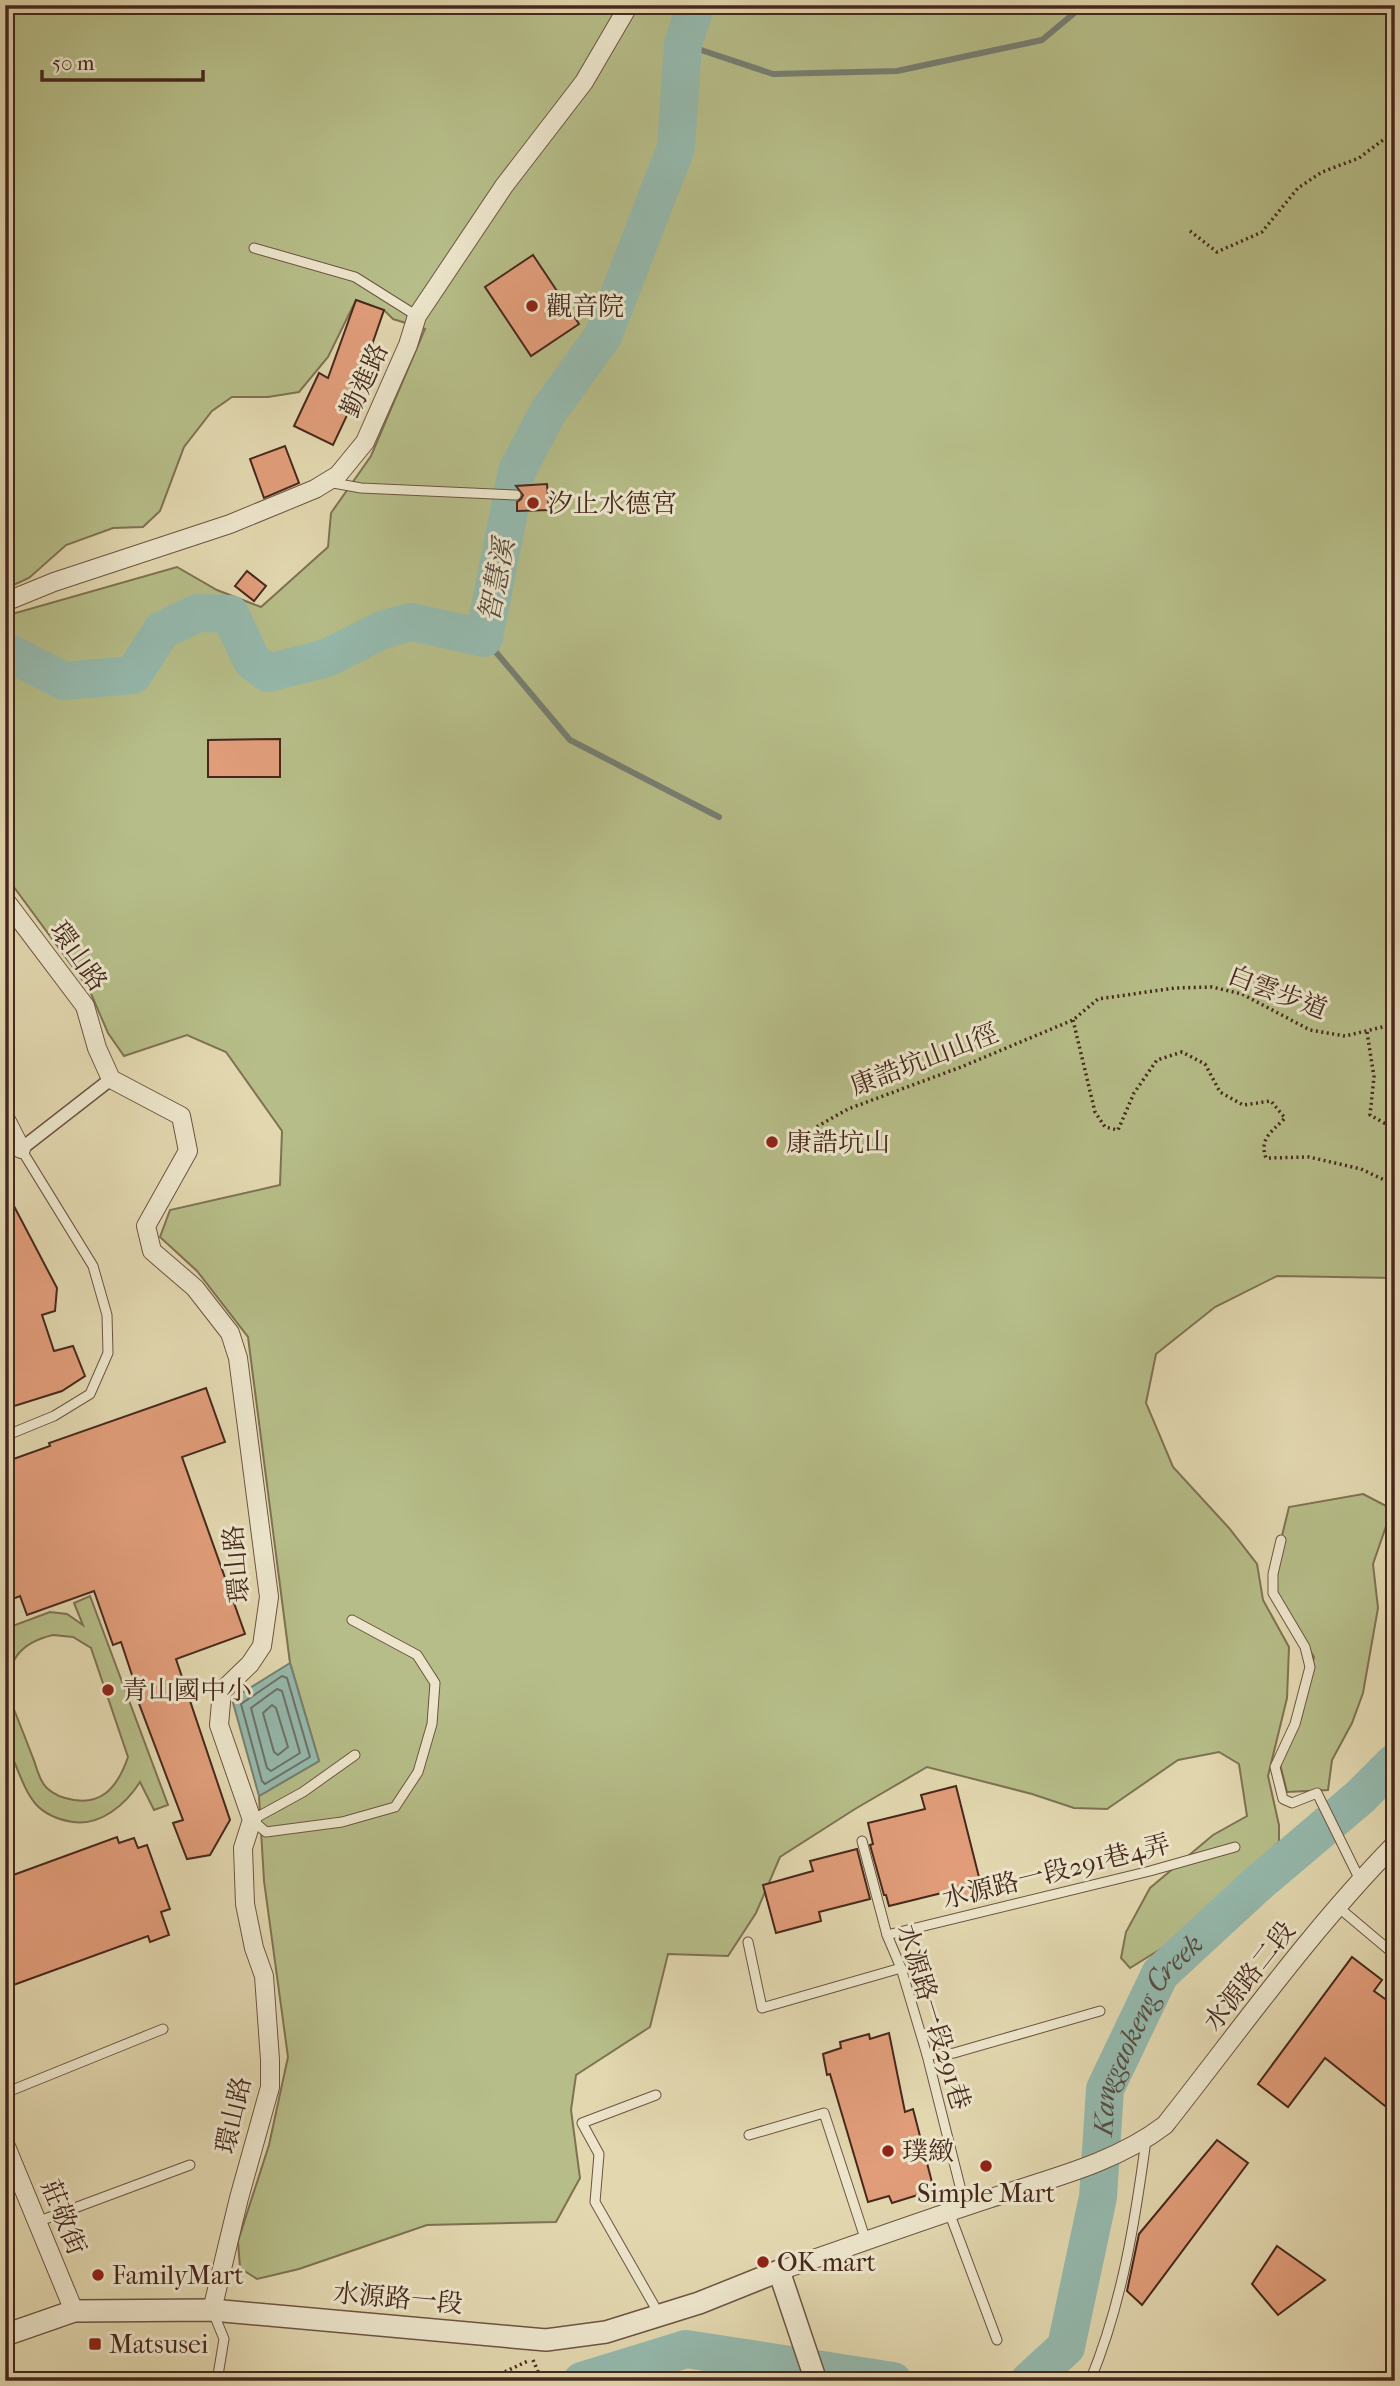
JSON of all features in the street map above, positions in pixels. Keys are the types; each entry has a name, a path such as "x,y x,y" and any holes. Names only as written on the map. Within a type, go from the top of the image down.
{"street":[{"name":"勤進路","path":"5,602 54,582 230,524 315,489 338,475 365,442 408,345 417,316 504,186 584,82 629,5"},
{"name":"環山路","path":"5,900 85,1006 97,1048 111,1079 181,1116 188,1151 146,1226 152,1251 195,1288 230,1333 238,1358 269,1597 262,1646 250,1664 222,1691 219,1725 252,1819 243,1848 245,1904 254,1948 264,1976 270,2087 212,2310"},
{"path":"5,1118 21,1149 111,1079"},
{"name":"水源路二段","path":"957,2209 1126,2151 1165,2125 1360,1880 1395,1844"},
{"name":"莊敬街","path":"5,2144 74,2311"},
{"path":"816,2381 779,2271 957,2209"},
{"name":"水源路一段","path":"5,2335 74,2311 212,2310 546,2340 606,2332 699,2303 779,2271"}],"lane":[{"path":"254,248 355,278 417,316"},
{"path":"327,482 361,488 516,495"},
{"path":"5,1436 54,1416 90,1394 108,1353 107,1315 93,1266 21,1149"},
{"path":"1280,1540 1273,1574 1273,1593 1305,1647 1310,1667 1295,1724 1275,1767 1283,1799 1292,1803 1317,1793 1360,1880"},
{"path":"352,1620 417,1655 435,1684 432,1724 418,1772 395,1807 368,1815 342,1822 266,1832 252,1819 303,1792 355,1755"},
{"name":"水源路一段291巷","path":"862,1841 887,1935 901,1968 927,2055 957,2209 997,2340"},
{"name":"水源路一段291巷4弄","path":"887,1935 1150,1871 1235,1847"},
{"path":"1338,1907 1395,1955"},
{"path":"748,1942 762,2008 901,1968"},
{"path":"927,2055 954,2053 1100,2011"},
{"path":"5,2094 163,2029"},
{"path":"656,2095 582,2123 599,2154 595,2202 660,2315"},
{"path":"749,2135 824,2113 866,2241"},
{"path":"1090,2381 1105,2344 1133,2235 1146,2140"},
{"path":"37,2222 190,2165"},
{"path":"212,2310 224,2339 217,2381"}],"path":[{"path":"1190,231 1217,252 1262,232 1298,188 1321,172 1359,158 1395,131"},
{"name":"白雲步道","path":"1073,1020 1098,999 1175,988 1212,987 1242,994 1310,1030 1345,1036 1395,1024"},
{"path":"1073,1020 1095,1112 1105,1127 1118,1130 1134,1093 1157,1060 1182,1052 1205,1064 1220,1092 1242,1105 1271,1101 1285,1118 1266,1138 1263,1147 1266,1158 1309,1157 1361,1169 1395,1185"},
{"name":"康誥坑山山徑","path":"802,1150 818,1126 848,1109 961,1067 1073,1020"},
{"path":"1367,1032 1374,1076 1370,1115 1384,1123 1395,1123"},
{"path":"533,2359 542,2381"}],"green space":[{"path":"5,5 1395,5 1395,1278 1277,1276 1215,1307 1156,1354 1146,1403 1173,1467 1229,1528 1257,1564 1263,1600 1289,1647 1287,1698 1268,1776 1279,1825 1279,1842 1172,1942 1130,1968 1121,1958 1126,1932 1150,1888 1213,1835 1247,1816 1239,1764 1219,1752 1178,1760 1107,1809 1074,1808 1032,1794 927,1767 780,1857 756,1913 728,1956 668,1954 650,2027 576,2075 571,2110 580,2178 556,2222 427,2225 299,2269 257,2279 240,2268 238,2241 269,2145 288,2057 264,1881 259,1796 319,1761 290,1663 248,1337 197,1271 160,1237 170,1210 280,1185 282,1131 226,1052 187,1035 124,1056 108,1033 89,989 5,875 5,793 13,788 5,754 5,616 177,567 217,590 261,607 328,547 331,513 371,456 425,329 393,319 384,310 356,300 328,357 299,392 268,397 232,397 212,411 184,447 160,511 143,527 113,528 66,545 29,578 5,589"},
{"path":"1363,1494 1392,1509 1373,1564 1378,1608 1363,1693 1352,1723 1332,1760 1328,1790 1287,1792 1280,1764 1301,1718 1314,1657 1273,1593 1289,1507"},
{"path":"90,1596 168,1805 154,1810 140,1782 128,1798 112,1812 93,1821 73,1822 42,1810 25,1787 5,1735 5,1638 15,1625 50,1612 67,1614 83,1625 74,1603","holes":["53,1635 73,1637 91,1648 128,1757 112,1787 97,1798 88,1800 62,1797 45,1786 9,1697 9,1674 12,1664 23,1649"]}],"water":[{"path":"290,1663 319,1761 259,1796 232,1699"}],"building":[{"name":"觀音院","path":"533,255 579,324 531,356 485,287"},
{"path":"356,300 384,310 356,391 358,392 333,445 294,426 319,373 328,378"},
{"path":"285,446 299,483 264,498 250,459"},
{"name":"汐止水德宮","path":"547,484 549,510 517,511 517,502 523,495 516,486"},
{"path":"247,571 266,586 254,601 235,586"},
{"path":"280,739 280,777 208,777 208,740"},
{"path":"5,1189 57,1288 55,1311 42,1315 54,1351 73,1346 85,1376 62,1391 5,1409"},
{"path":"206,1388 225,1442 182,1457 245,1634 176,1659 230,1820 210,1855 187,1859 173,1823 183,1820 132,1685 135,1684 121,1642 113,1645 94,1591 27,1615 20,1596 5,1602 5,1462 50,1446 49,1443"},
{"path":"956,1786 983,1893 949,1901 946,1892 889,1906 870,1845 873,1844 868,1823 925,1809 921,1795"},
{"path":"117,1837 119,1843 134,1838 138,1848 147,1845 170,1909 161,1912 169,1935 150,1942 148,1936 5,1988 5,1878"},
{"path":"857,1849 870,1899 819,1912 821,1921 776,1933 763,1885 813,1871 810,1861"},
{"path":"1352,1957 1382,1980 1374,1991 1395,2006 1395,2114 1325,2058 1288,2107 1258,2084"},
{"name":"璞緻","path":"889,2033 905,2112 913,2109 934,2190 892,2203 889,2196 868,2202 830,2074 827,2075 823,2054 841,2048 840,2042 869,2034 870,2039"},
{"path":"1217,2140 1248,2163 1142,2305 1127,2291 1139,2234"},
{"path":"1277,2246 1325,2280 1278,2315 1252,2284"}],"waterway":[{"name":"智慧溪","path":"5,651 64,681 133,675 162,630 198,613 230,614 252,661 268,673 327,658 384,629 411,622 484,638 517,471 548,412 603,336 676,148 683,44 696,5"},
{"path":"683,44 773,74 897,71 1042,40 1084,5"},
{"path":"484,638 570,740 719,817"},
{"name":"Kanggaokeng Creek","path":"1029,2381 1066,2347 1098,2197 1105,2089 1160,1974 1254,1887 1360,1797 1395,1762"},
{"name":"Kanggaokeng Creek","path":"582,2381 686,2349 893,2381"}],"place":[{"name":"觀音院","path":"532,306"},
{"name":"汐止水德宮","path":"533,503"},
{"name":"康誥坑山","path":"772,1142"},
{"name":"青山國中小","path":"108,1690"},
{"name":"璞緻","path":"888,2151"},
{"name":"Simple Mart","path":"986,2166"},
{"name":"OK mart","path":"763,2262"},
{"name":"FamilyMart","path":"98,2275"},
{"name":"Matsusei","path":"95,2344"}]}
